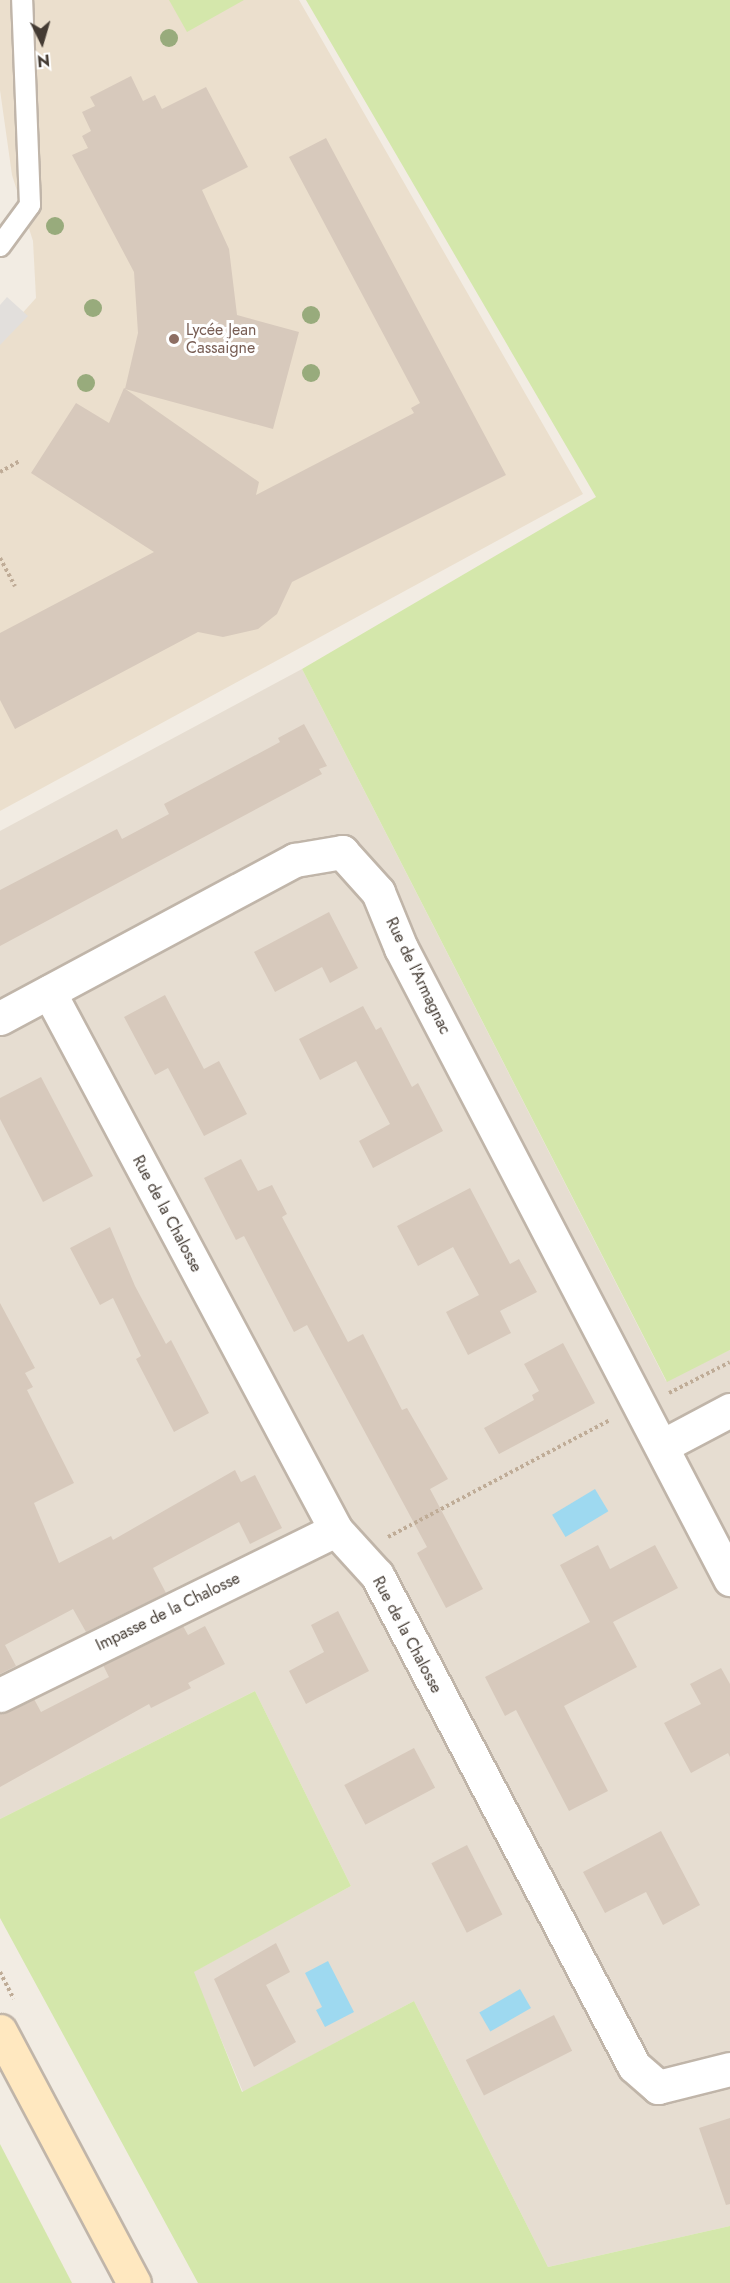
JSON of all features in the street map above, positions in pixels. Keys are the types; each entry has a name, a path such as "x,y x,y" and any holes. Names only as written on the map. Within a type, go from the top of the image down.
{"main road":[{"path":"0,2031 134,2283"}],"street":[{"name":"Rue de l'Armagnac","path":"0,1018 295,860 342,852 378,892 401,948 657,1393 730,1579"},
{"name":"Rue de la Chalosse","path":"49,992 336,1530 377,1575 634,2066 658,2087 730,2069"},
{"path":"676,1439 730,1410"},
{"name":"Impasse de la Chalosse","path":"0,1695 336,1530"}],"lane":[{"path":"0,246 30,205 22,0"}],"path":[{"path":"0,472 20,460"},
{"path":"0,558 15,586"},
{"path":"357,1554 657,1393 730,1362"},
{"path":"657,1393 676,1439"}],"shaded area":[{"path":"0,0 299,0 583,494 0,811 0,338 36,298 33,241 12,175 0,90"},
{"path":"7,297 28,316 0,345 0,305"},
{"path":"302,669 666,1381 730,1350 730,2226 548,2267 414,2001 243,2092 193,1972 351,1886 255,1691 0,1819 0,831"}],"green space":[{"path":"169,0 244,0 187,32"},
{"path":"306,0 730,0 730,1350 667,1382 302,669 596,497"},
{"path":"255,1691 351,1886 194,1972 242,2092 414,2001 548,2267 730,2226 730,2283 198,2283 0,1918 0,1819"},
{"path":"0,2144 72,2283 0,2283"}],"water":[{"path":"595,1489 608,1511 566,1537 552,1515"},
{"path":"328,1961 354,2012 325,2027 316,2010 322,2007 305,1973"},
{"path":"520,1989 531,2008 490,2032 479,2012"}],"building":[{"path":"131,76 143,101 155,95 162,109 206,87 248,167 202,190 229,249 237,315 299,332 273,429 125,389 138,333 134,272 72,155 88,148 82,136 91,131 82,112 95,106 90,97"},
{"path":"326,138 506,475 292,582 277,614 258,629 223,637 198,632 15,729 0,700 0,633 154,552 31,473 76,403 109,423 124,388 259,482 256,495 414,413 411,408 420,403 289,157"},
{"path":"304,724 327,766 319,769 322,774 0,946 0,890 117,829 122,839 169,814 164,804 280,742 278,738"},
{"path":"329,912 358,968 330,983 322,967 275,992 254,952"},
{"path":"165,995 204,1069 219,1061 247,1114 204,1136 168,1068 155,1075 124,1017"},
{"path":"363,1006 376,1030 381,1027 412,1087 418,1083 443,1131 373,1168 359,1141 390,1124 356,1061 320,1080 299,1039"},
{"path":"41,1077 93,1176 43,1202 0,1119 0,1098"},
{"path":"241,1159 258,1191 272,1185 287,1214 282,1217 348,1342 363,1334 402,1410 407,1408 448,1479 430,1489 483,1589 446,1608 417,1553 427,1547 307,1325 294,1332 244,1236 236,1240 204,1178"},
{"path":"470,1188 510,1264 519,1259 537,1292 500,1311 511,1333 468,1355 446,1312 479,1295 453,1247 418,1266 397,1226"},
{"path":"110,1227 135,1286 166,1344 171,1340 209,1413 174,1432 136,1359 141,1356 113,1298 100,1305 70,1248"},
{"path":"0,1303 35,1368 25,1373 33,1387 27,1390 74,1483 34,1503 59,1563 111,1536 113,1540 235,1470 241,1482 255,1475 282,1528 250,1544 239,1522 153,1568 166,1593 86,1632 73,1609 5,1645 16,1666 0,1674"},
{"path":"563,1343 595,1403 499,1454 484,1428 534,1400 532,1395 539,1391 524,1364"},
{"path":"598,1545 610,1569 655,1545 678,1588 613,1622 637,1667 564,1706 608,1791 569,1811 516,1710 505,1716 485,1677 590,1622 560,1565"},
{"path":"338,1611 369,1671 306,1704 289,1671 324,1652 311,1625"},
{"path":"183,1626 188,1635 205,1626 225,1664 188,1683 191,1688 151,1708 149,1704 0,1787 0,1714 34,1699 41,1712 109,1677 103,1665"},
{"path":"721,1668 730,1684 730,1757 728,1753 691,1773 664,1723 701,1704 690,1684"},
{"path":"414,1748 435,1788 365,1825 344,1785"},
{"path":"661,1831 700,1905 663,1925 646,1892 605,1913 583,1872"},
{"path":"467,1845 502,1914 467,1933 431,1863"},
{"path":"276,1943 290,1972 266,1985 296,2042 254,2067 214,1979"},
{"path":"554,2015 572,2051 484,2096 466,2060"},
{"path":"730,2118 730,2204 726,2205 699,2128"}],"place":[{"name":"Lycée Jean Cassaigne","path":"174,339"}]}
